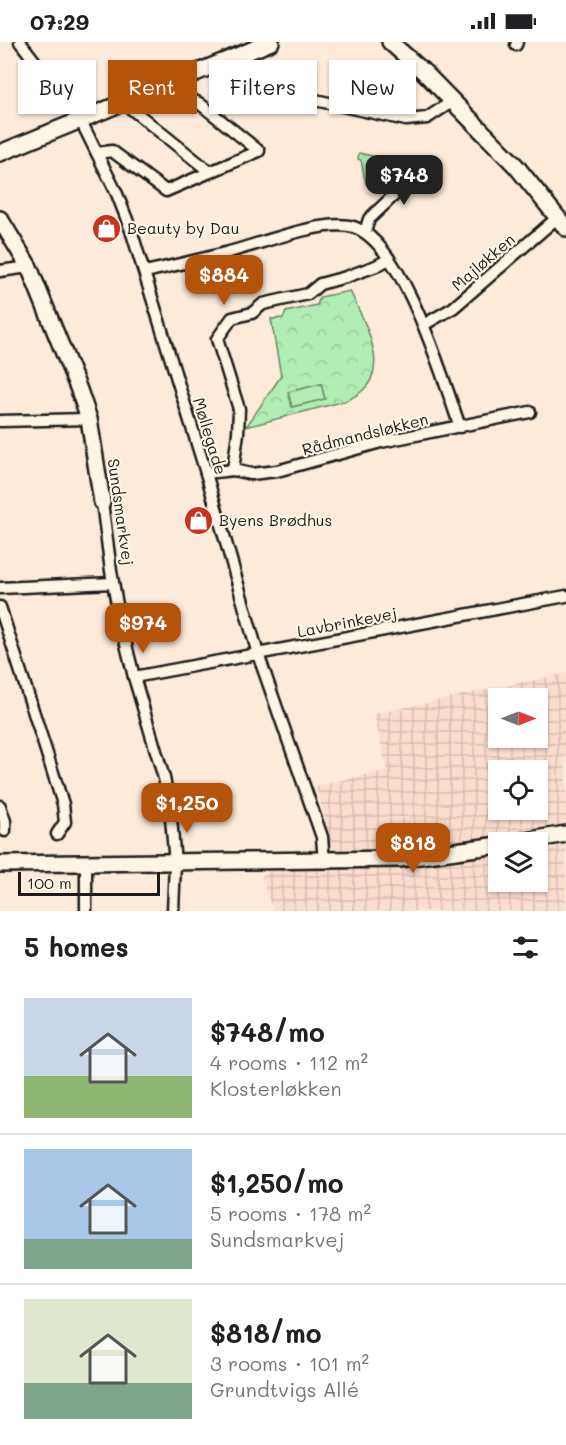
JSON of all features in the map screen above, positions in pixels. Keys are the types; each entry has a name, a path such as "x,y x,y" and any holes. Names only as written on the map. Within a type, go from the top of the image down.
{"street":[{"name":"Møllegade","path":"20,42 81,121 117,194 145,272 258,654 322,837 324,861"},
{"path":"197,73 271,42"},
{"path":"390,42 425,73 516,166 562,222"},
{"path":"404,42 425,73"},
{"path":"317,100 406,120 427,118 453,101"},
{"path":"97,153 112,152 166,191 259,151 197,102"},
{"path":"0,153 108,110"},
{"path":"138,114 210,172"},
{"path":"365,232 369,219 407,183 418,167"},
{"name":"Sundsmarkvej","path":"0,219 29,267 89,418 113,583 134,677 170,807 175,862 173,911"},
{"name":"Majløkken","path":"424,324 453,308 562,222"},
{"path":"145,272 223,254 320,227 350,226 365,232 389,259 424,324 460,427"},
{"path":"233,470 239,409 217,339 232,318 252,313 263,304 308,294 320,284 346,277 389,259"},
{"path":"0,271 29,267"},
{"name":"Rådmandsløkken","path":"206,473 233,470 251,474 277,471 381,442 530,412"},
{"path":"0,421 89,418"},
{"path":"0,588 113,583"},
{"name":"Lavbrinkevej","path":"134,677 566,596"},
{"path":"0,607 63,804 65,822 57,834"},
{"path":"0,806 5,821 5,831"},
{"path":"548,839 565,837"},
{"path":"0,864 399,859 488,847"},
{"path":"86,864 86,911"}],"shaded area":[{"path":"566,673 566,911 273,911 261,877 312,847 325,819 316,786 387,770 374,714 488,690 488,748 548,748 548,688 496,688"}],"green space":[{"path":"359,153 372,156 378,167 391,175 375,189 366,184 361,160 358,159"},
{"path":"350,291 364,320 374,352 375,366 371,380 361,392 345,401 246,427 281,376 271,319 283,318 286,312 317,305 320,297"},
{"path":"321,384 325,399 292,407 288,392"}],"place":[{"name":"Beauty by Dau","path":"106,228"},
{"name":"Byens Brødhus","path":"198,520"}]}
